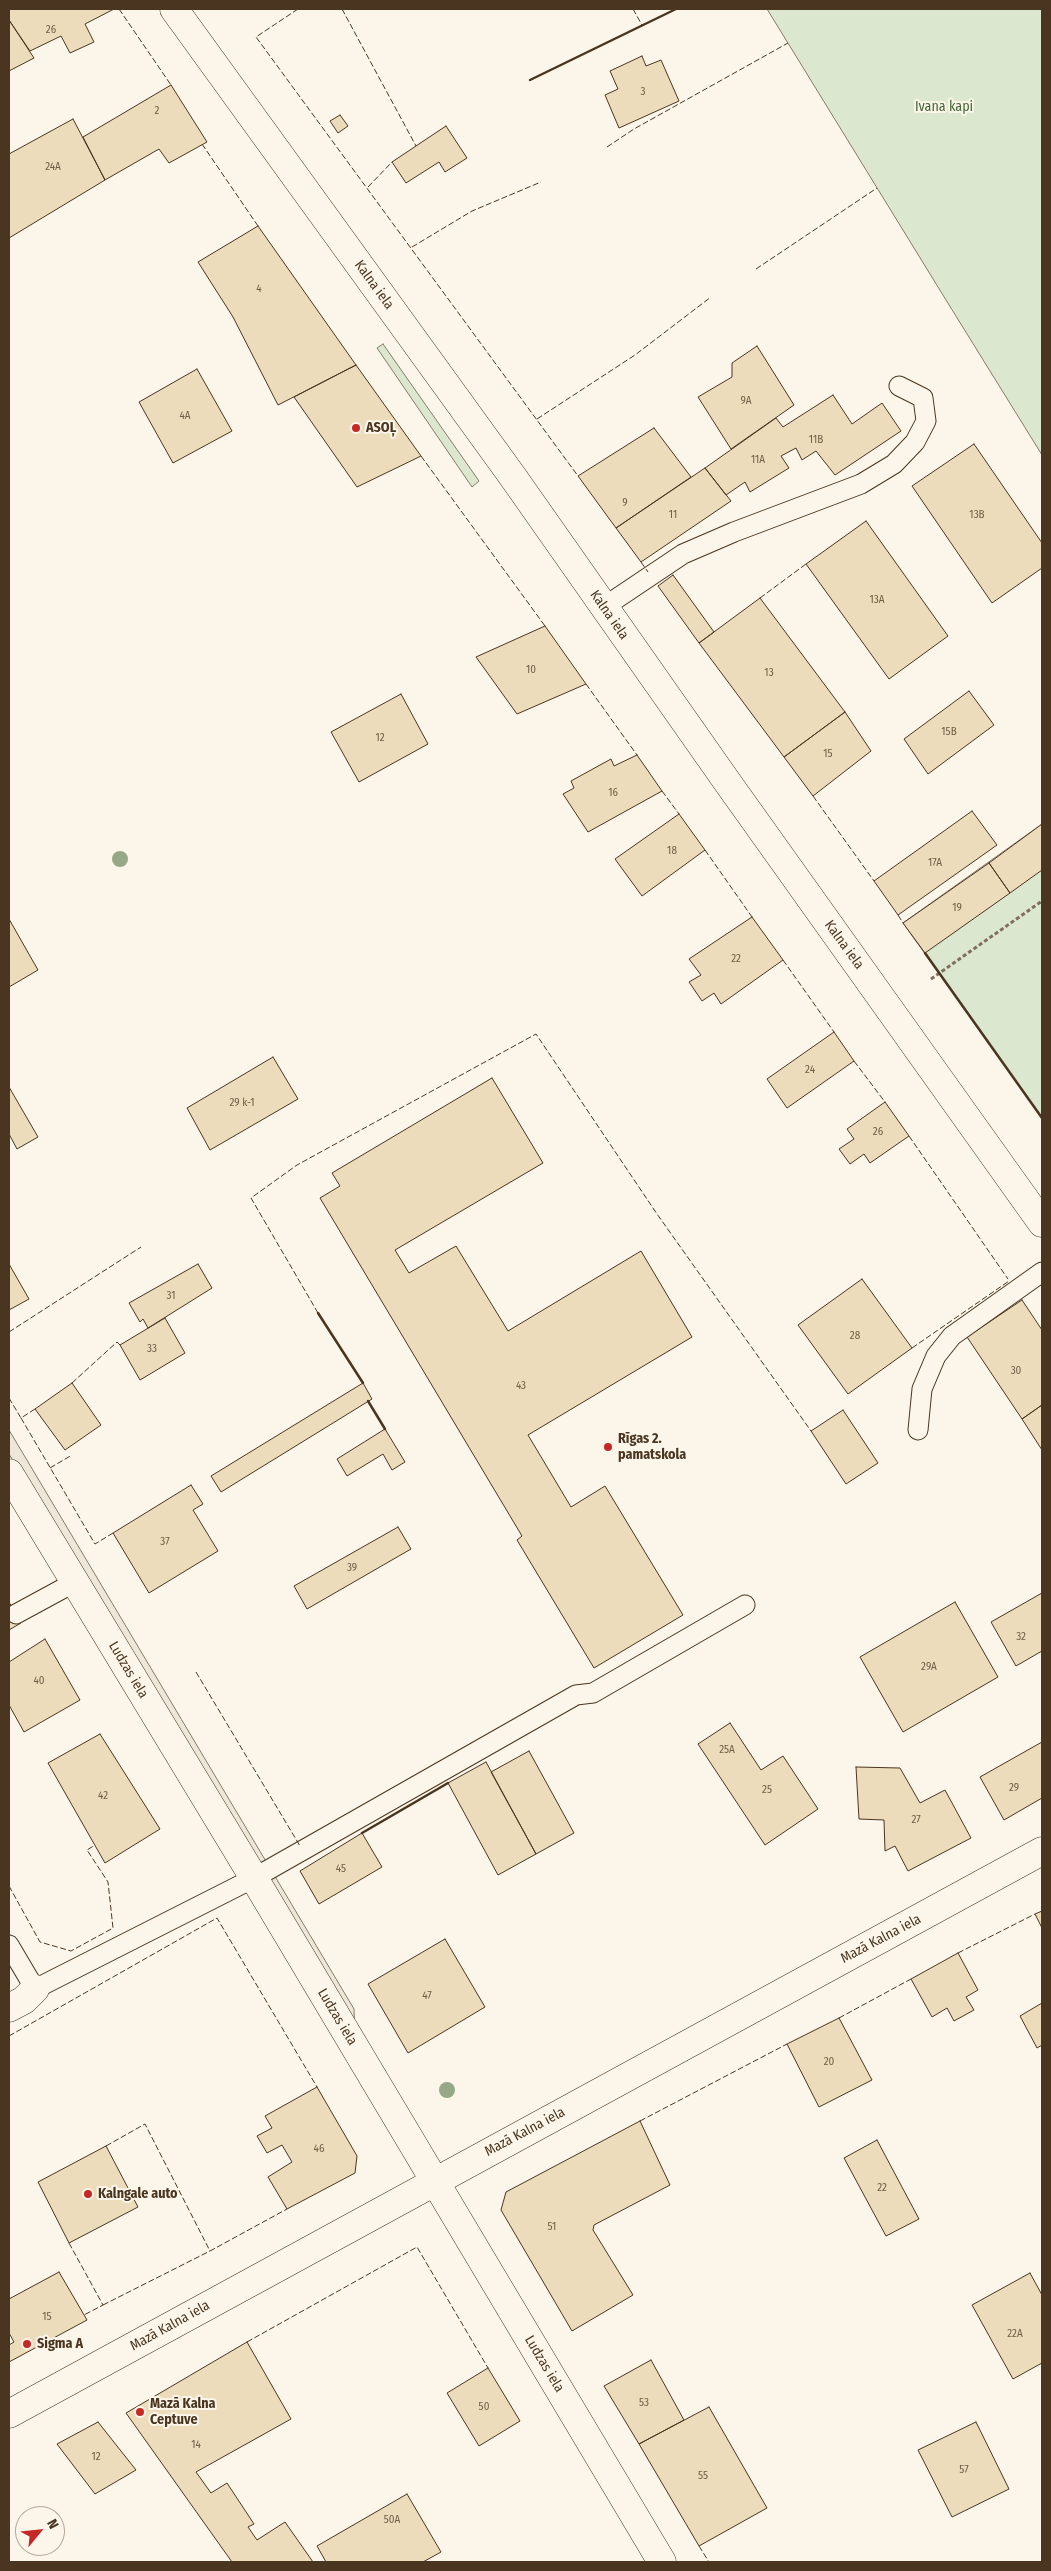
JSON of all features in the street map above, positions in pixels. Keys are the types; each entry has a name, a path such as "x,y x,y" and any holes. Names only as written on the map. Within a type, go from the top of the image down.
{"street":[{"name":"Kalna iela","path":"174,9 513,477 1042,1223"},
{"name":"Ludzas iela","path":"9,1473 254,1878 662,2562"},
{"name":"Mazā Kalna iela","path":"9,2414 435,2180 1042,1851"},
{"path":"9,2008 24,2000 35,1989"}],"lane":[{"path":"604,607 683,554 734,532 861,484 894,464 915,442 926,421 923,398 899,386"},
{"path":"918,1430 922,1389 936,1356 941,1349 952,1336 1042,1272"},
{"path":"16,1614 75,1582"},
{"path":"9,1945 35,1989 254,1878 576,1695 594,1693 745,1605"}],"path":[{"path":"931,979 1042,901"}],"green space":[{"name":"Ivana kapi","path":"767,9 1042,9 1042,455 946,300"},
{"path":"383,344 479,481 472,487 377,348"},
{"path":"1042,824 1042,1118 903,923"}],"shaded area":[{"path":"9,1430 354,2009 355,2034 9,1454"}],"building":[{"path":"9,9 114,9 85,24 94,42 70,53 61,36 30,51 9,20"},
{"path":"9,20 34,58 9,71"},
{"path":"642,56 646,66 661,60 679,101 619,128 605,95 618,89 610,71"},
{"path":"171,85 207,142 169,163 159,149 105,180 83,137"},
{"path":"340,115 348,126 338,133 330,121"},
{"path":"73,119 105,180 9,238 9,154"},
{"path":"446,126 467,158 445,172 439,162 406,183 392,162"},
{"path":"258,226 356,365 278,405 233,317 198,262"},
{"path":"757,346 794,405 731,449 698,397 732,377 732,363"},
{"path":"356,365 421,456 357,487 294,397"},
{"path":"197,369 232,431 173,463 139,402"},
{"path":"833,395 852,424 882,403 901,431 835,475 816,451 802,460 796,448 781,456 789,468 750,492 745,482 726,495 705,468 776,418 783,427"},
{"path":"654,428 691,477 616,528 578,476"},
{"path":"974,444 1042,543 1042,568 992,603 912,486"},
{"path":"705,468 731,501 641,562 616,528"},
{"path":"866,521 948,636 889,679 806,564"},
{"path":"673,575 714,632 699,643 658,586"},
{"path":"760,598 845,712 784,757 699,643"},
{"path":"545,626 586,684 517,714 476,657"},
{"path":"969,691 994,725 928,774 904,739"},
{"path":"401,694 428,744 359,782 331,732"},
{"path":"845,712 871,751 813,796 784,757"},
{"path":"637,755 662,791 588,832 563,794 574,788 571,781 611,759 614,766"},
{"path":"972,811 997,845 898,915 874,881"},
{"path":"679,814 705,850 642,896 615,859"},
{"path":"1042,824 1042,870 1010,893 989,863"},
{"path":"989,863 1010,893 925,953 903,923"},
{"path":"752,917 783,960 721,1004 714,993 702,1001 689,982 701,975 689,959"},
{"path":"9,919 38,970 9,987"},
{"path":"834,1032 854,1061 787,1108 767,1079"},
{"path":"273,1057 298,1099 210,1150 187,1108"},
{"path":"492,1078 543,1163 395,1250 409,1273 456,1246 508,1331 641,1251 692,1337 528,1435 571,1507 605,1486 683,1615 594,1668 517,1540 522,1536 320,1198 340,1186 332,1173"},
{"path":"9,1087 38,1137 17,1149 9,1134"},
{"path":"885,1102 909,1136 870,1163 864,1154 850,1164 839,1149 854,1139 847,1129"},
{"path":"9,1264 29,1299 9,1310"},
{"path":"198,1264 212,1288 148,1328 143,1319 140,1322 129,1303"},
{"path":"862,1279 912,1348 848,1394 798,1325"},
{"path":"1022,1300 1042,1330 1042,1405 1022,1419 967,1337"},
{"path":"165,1318 185,1353 140,1380 120,1345"},
{"path":"72,1383 101,1425 65,1450 35,1409"},
{"path":"363,1383 372,1399 221,1492 211,1476"},
{"path":"1042,1405 1042,1450 1022,1419"},
{"path":"843,1410 878,1463 846,1484 811,1431"},
{"path":"385,1429 405,1462 392,1470 383,1454 347,1476 337,1459"},
{"path":"191,1485 203,1504 193,1510 218,1551 149,1593 113,1533"},
{"path":"398,1527 411,1549 307,1609 294,1586"},
{"path":"1042,1593 1042,1651 1016,1666 991,1622"},
{"path":"9,1602 21,1623 9,1630"},
{"path":"955,1602 998,1677 903,1732 860,1657"},
{"path":"45,1639 80,1700 24,1732 9,1705 9,1662"},
{"path":"730,1723 761,1770 783,1756 818,1809 765,1845 698,1744"},
{"path":"100,1734 160,1829 105,1863 48,1763"},
{"path":"1042,1742 1042,1798 1004,1820 980,1777"},
{"path":"529,1751 574,1833 536,1854 491,1772"},
{"path":"486,1762 536,1854 498,1875 448,1783"},
{"path":"856,1767 900,1768 920,1803 945,1790 971,1838 908,1871 895,1846 885,1851 884,1820 859,1819"},
{"path":"362,1833 382,1867 319,1904 300,1871"},
{"path":"1042,1911 1042,1928 1035,1914"},
{"path":"445,1939 485,2007 408,2053 368,1984"},
{"path":"958,1953 978,1990 966,1997 974,2010 954,2021 947,2008 932,2017 911,1979"},
{"path":"1042,2003 1042,2045 1037,2048 1020,2016"},
{"path":"839,2018 872,2080 819,2107 787,2044"},
{"path":"317,2087 357,2156 355,2173 287,2209 268,2177 292,2162 282,2145 267,2153 257,2136 272,2128 265,2116"},
{"path":"640,2121 670,2185 594,2225 593,2230 633,2295 572,2331 501,2210 506,2192"},
{"path":"877,2140 919,2219 886,2236 844,2158"},
{"name":"Kalngale auto","path":"106,2146 138,2207 69,2243 38,2182"},
{"path":"59,2272 87,2320 9,2362 9,2345 14,2342 9,2333 9,2299"},
{"path":"1030,2273 1042,2295 1042,2363 1013,2379 972,2305"},
{"path":"247,2342 291,2419 196,2472 211,2493 227,2483 254,2524 248,2527 257,2540 285,2522 313,2562 232,2562 126,2413"},
{"path":"651,2360 684,2420 639,2444 604,2386"},
{"path":"488,2368 520,2421 479,2446 447,2393"},
{"path":"709,2407 767,2508 699,2546 639,2444"},
{"path":"98,2422 136,2470 95,2494 57,2444"},
{"path":"976,2422 1009,2489 952,2517 918,2450"},
{"path":"407,2494 441,2552 423,2562 326,2562 317,2546"}],"fence":[{"path":"119,9 171,85"},
{"path":"298,9 256,37 578,476"},
{"path":"342,9 416,146"},
{"path":"633,9 642,25"},
{"path":"607,147 634,129 788,43"},
{"path":"202,144 258,226"},
{"path":"368,187 392,162"},
{"path":"412,247 472,211 541,182"},
{"path":"756,269 877,188"},
{"path":"537,419 635,355 711,297"},
{"path":"421,456 545,626"},
{"path":"641,562 648,572"},
{"path":"760,598 806,564"},
{"path":"586,684 637,755"},
{"path":"662,791 679,814"},
{"path":"813,796 874,881"},
{"path":"705,850 752,917"},
{"path":"898,915 903,923"},
{"path":"783,960 834,1032"},
{"path":"318,1313 251,1198 297,1165 536,1034 657,1214 811,1431"},
{"path":"854,1061 885,1102"},
{"path":"909,1136 1008,1279"},
{"path":"9,1332 141,1247"},
{"path":"912,1348 1009,1281"},
{"path":"72,1383 117,1342 120,1345"},
{"path":"9,1398 21,1418 35,1409"},
{"path":"21,1418 95,1544 113,1533"},
{"path":"50,1468 72,1455"},
{"path":"196,1672 300,1846"},
{"path":"9,1886 40,1942 71,1951 113,1928 108,1882 87,1850 95,1845"},
{"path":"958,1953 1035,1914"},
{"path":"9,2036 217,1918 317,2087"},
{"path":"839,2018 911,1979"},
{"path":"640,2121 787,2044"},
{"path":"106,2146 145,2124 210,2251 287,2209"},
{"path":"69,2243 103,2305 84,2315"},
{"path":"247,2342 417,2247 488,2368"},
{"path":"103,2305 210,2251"},
{"path":"699,2546 709,2562"}],"wall":[{"path":"530,80 676,9"},
{"path":"925,953 1042,1118"},
{"path":"318,1313 363,1383"},
{"path":"368,1401 385,1429"},
{"path":"362,1833 448,1783"}],"place":[{"name":"ASOĻ","path":"356,428"},
{"name":"Rīgas 2. pamatskola","path":"608,1447"},
{"name":"Kalngale auto","path":"88,2194"},
{"name":"Sigma A","path":"27,2344"},
{"name":"Mazā Kalna Ceptuve","path":"140,2412"}]}
